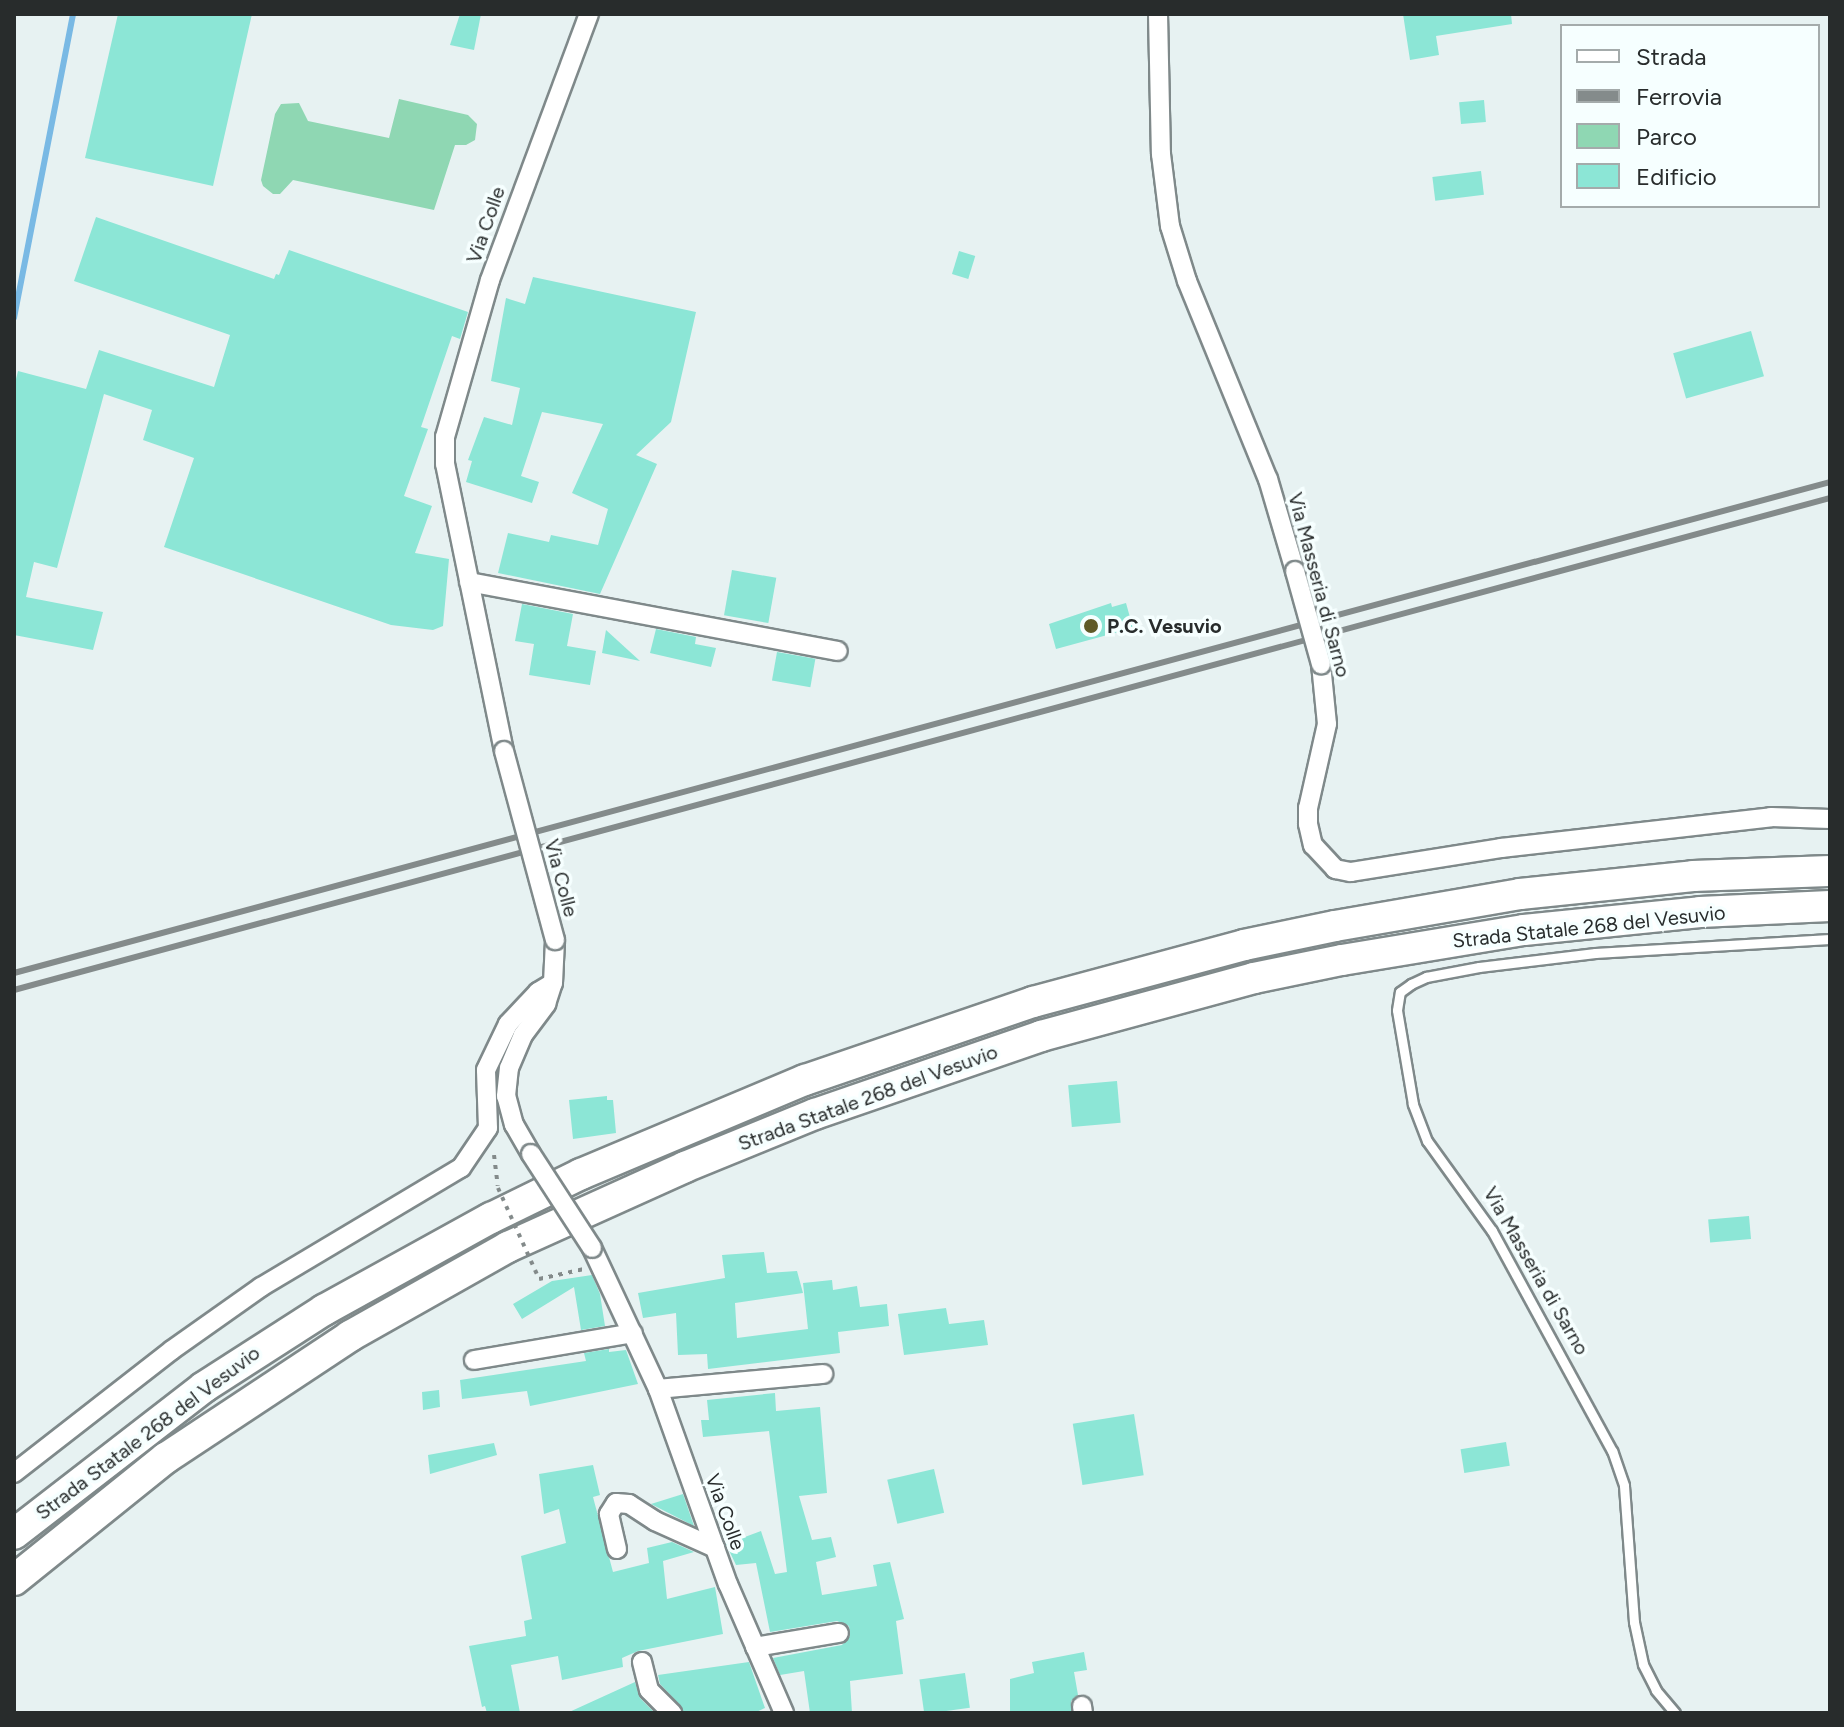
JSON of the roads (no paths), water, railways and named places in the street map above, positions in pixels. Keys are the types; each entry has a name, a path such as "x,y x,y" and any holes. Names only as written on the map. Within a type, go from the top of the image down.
{"highway":[{"name":"Strada Statale 268 del Vesuvio","path":"14,1534 204,1387 385,1274 581,1174 805,1080 1047,998 1200,956 1304,932 1520,894 1693,876 1830,871"},
{"name":"Strada Statale 268 del Vesuvio","path":"14,1580 166,1458 283,1377 376,1320 508,1247 685,1167 815,1114 1041,1036 1298,969 1524,930 1700,912 1830,906"}],"street":[{"name":"Via Colle","path":"589,14 516,204 450,412 445,464 504,751 555,940 553,983 546,1004 523,1035 509,1068 506,1096 514,1125 592,1248 633,1333 658,1389 715,1548 784,1713"},
{"name":"Via Masseria di Sarno","path":"1158,14 1161,154 1170,226 1187,281 1268,479 1321,664 1327,724 1308,808 1313,845 1335,869 1351,872 1501,848 1771,817 1830,819"},
{"path":"469,582 838,651"},
{"path":"14,1473 58,1442 172,1350 261,1287 461,1168 488,1128 486,1070 508,1024 538,992 553,983"},
{"path":"474,1360 633,1333"},
{"path":"658,1389 823,1374"},
{"path":"617,1549 609,1514 616,1503 629,1504 655,1521 715,1548"},
{"path":"755,1647 839,1633"},
{"path":"642,1662 649,1690 672,1713"}],"lane":[{"name":"Via Masseria di Sarno","path":"1675,1713 1656,1690 1643,1664 1634,1622 1624,1485 1612,1451 1492,1231 1427,1141 1413,1104 1397,1010 1400,992 1426,977 1479,967 1625,950 1830,939"}],"waterway":[{"path":"14,318 73,14"}],"railway":[{"path":"14,973 1830,482"},
{"path":"14,990 1830,498"}],"place":[{"name":"P.C. Vesuvio","path":"1091,626"}]}
